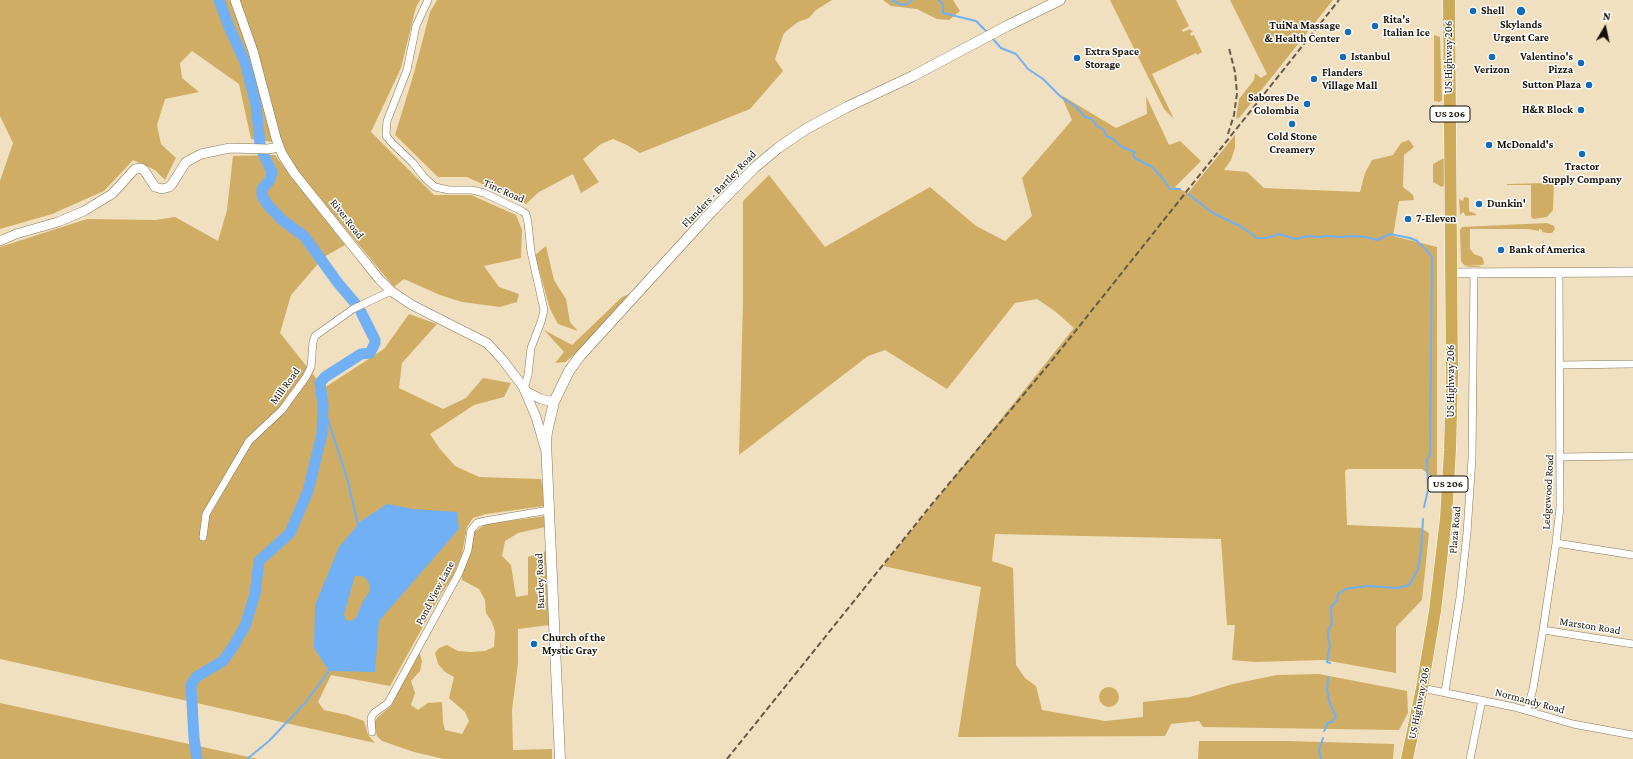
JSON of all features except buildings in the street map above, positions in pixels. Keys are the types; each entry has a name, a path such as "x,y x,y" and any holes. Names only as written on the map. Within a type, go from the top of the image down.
{"highway":[{"name":"US Highway 206","path":"1407,759 1422,688 1435,611 1447,492 1452,417 1449,0"}],"main road":[{"name":"Flanders - Bartley Road","path":"554,402 564,379 580,356 713,210 754,168 778,148 806,129 847,107 914,76 1007,26 1060,0"},
{"name":"Bartley Road","path":"554,402 547,432 546,453 560,759"}],"street":[{"name":"River Road","path":"235,0 253,51 279,147 294,173 367,265 391,291 412,305 487,343 502,359 524,389 536,417 546,453"},
{"name":"Tinc Road","path":"428,0 416,26 407,70 387,121 386,136 435,187 449,190 472,190 484,193 526,214 530,252 544,310 541,322 530,348 528,375 524,389"},
{"path":"0,241 16,234 58,222 90,208 112,194 136,169 141,168 144,170 155,187 162,189 172,184 184,164 192,157 211,151 237,148 268,149 279,147"},
{"name":"Plaza Road","path":"1445,692 1460,596 1472,466 1474,272"},
{"name":"Ledgewood Road","path":"1527,710 1533,689 1543,630 1560,507 1561,456 1559,272"},
{"path":"1451,273 1633,272"},
{"name":"Mill Road","path":"203,537 206,514 248,441 282,410 306,376 311,367 313,342 316,336 353,309 391,291"},
{"path":"1560,365 1633,364"},
{"name":"River Road","path":"524,389 535,396 554,402"},
{"path":"1561,456 1633,456"},
{"name":"Pond View Lane","path":"372,732 371,718 374,713 388,703 459,573 468,550 471,530 477,523 549,510"},
{"path":"1556,543 1633,555"},
{"name":"Marston Road","path":"1543,630 1633,644"},
{"name":"Normandy Road","path":"1422,688 1527,710 1573,724 1633,735"},
{"path":"1470,759 1482,700"}],"shaded area":[{"path":"0,0 230,0 248,48 273,142 251,139 239,84 192,51 180,63 182,78 199,92 165,99 157,125 161,144 176,158 165,180 155,170 133,160 104,191 52,214 0,229 0,181 13,143 0,116"},
{"path":"239,0 420,0 416,7 401,68 371,132 434,195 471,195 516,215 522,230 521,258 484,266 499,287 519,294 517,302 500,307 462,302 440,295 404,279 394,287 294,167 283,147"},
{"path":"437,0 832,0 816,10 809,18 798,22 784,33 775,59 783,71 750,109 640,153 613,139 601,144 583,159 599,182 581,193 573,174 539,192 526,204 467,177 438,177 395,135 414,73 430,12"},
{"path":"883,0 953,0 960,11 949,20 937,19 917,9 891,6"},
{"path":"1110,0 1176,0 1189,26 1182,30 1183,32 1190,29 1193,32 1190,33 1191,36 1194,35 1202,52 1197,55 1196,53 1152,74 1174,119 1164,109"},
{"path":"1230,0 1333,0 1240,117 1236,119 1239,99 1254,80 1255,73 1261,78 1267,74"},
{"path":"1434,35 1440,37 1442,100 1440,102 1434,101"},
{"path":"1061,95 1116,128 1147,114 1146,96 1169,145 1180,141 1201,161 1175,187 1188,193 1235,135 1235,148 1231,160 1224,170 1247,172 1264,188 1360,192 1365,173 1372,160 1393,155 1401,143 1409,140 1414,147 1404,155 1403,187 1413,195 1414,200 1399,201 1393,236 1437,247 1437,475 1429,475 1422,469 1348,469 1345,471 1347,525 1421,528 1429,533 1422,600 1396,627 1396,673 1324,660 1254,662 1232,660 1235,625 1227,625 1221,539 995,534 992,561 1013,568 1016,665 1025,678 1036,686 1042,710 1105,721 1143,717 1143,702 1190,697 1233,684 1277,675 1319,674 1407,691 1408,713 1399,730 1203,727 1199,721 1171,724 1165,736 958,737 981,587 883,566 1074,328 1056,312 1037,299 1015,303 947,389 885,350 868,356 739,455 743,301 743,201 769,175 825,247 930,187 976,226 1005,241 1032,216 1022,178 1072,120"},
{"path":"275,155 345,245 324,257 291,295 280,333 324,388 384,349 409,314 437,324 402,363 399,388 443,409 466,398 483,378 511,383 504,397 474,405 430,434 440,449 455,466 479,477 541,479 545,499 544,506 486,514 473,518 467,527 462,554 453,576 441,594 390,686 331,675 318,702 324,710 347,715 364,721 368,735 375,743 0,659 0,247 87,219 155,220 175,217 218,241 227,210 233,156"},
{"path":"1444,158 1444,185 1442,187 1433,182 1433,164"},
{"path":"1547,178 1553,178 1554,180 1553,210 1547,217 1533,219 1531,216 1531,185 1507,184 1547,183"},
{"path":"1464,197 1469,198 1469,211 1476,215 1466,216 1463,212 1460,215 1459,199 1463,201"},
{"path":"1547,223 1554,226 1555,229 1552,233 1542,232 1542,230 1539,229 1539,231 1528,229 1470,229 1470,249 1474,254 1482,257 1484,262 1483,265 1466,265 1481,266 1469,267 1464,265 1461,261 1460,230 1462,227"},
{"path":"546,246 554,280 566,299 570,322 578,331 558,324 550,309 535,255"},
{"path":"632,293 579,351 565,362 555,363 564,352 544,330 572,345 622,297"},
{"path":"546,516 545,527 518,533 505,541 502,556 511,565 516,597 528,595 528,557 546,551 549,625 518,629 518,663 512,710 513,750 552,749 552,759 444,759 414,752 382,741 377,736 374,723 377,718 391,706 419,651 422,661 420,671 411,681 415,693 411,705 418,710 428,703 442,702 445,730 462,734 469,721 465,712 449,698 454,677 445,672 438,664 435,653 439,648 447,645 458,651 471,652 485,651 494,647 495,632 492,622 486,613 485,600 479,589 462,580 462,572 471,552 471,540 474,532 486,524"},
{"path":"1109,687 1116,690 1119,697 1116,704 1109,707 1102,704 1099,697 1102,690"},
{"path":"0,703 258,759 0,759"},
{"path":"1199,741 1286,741 1394,744 1393,759 1198,759"}],"water":[{"path":"387,504 413,509 457,512 459,529 379,621 375,672 329,671 314,648 315,605 339,547 361,521","holes":["355,576 362,576 370,585 370,591 363,601 356,618 350,621 346,620 344,614"]}],"waterway":[{"path":"219,0 229,27 245,62 256,105 260,144"},
{"path":"892,0 902,5 907,4 912,0"},
{"path":"938,0 943,4 943,13 976,21 987,32"},
{"path":"992,38 1001,48 1016,54 1028,69 1043,79 1061,97 1076,107 1085,117 1092,119 1097,126 1104,130 1106,136 1112,138 1122,147 1135,152 1133,155 1135,158 1152,167 1170,189 1180,189"},
{"path":"263,153 272,172 270,180 262,189 262,196 267,204 282,220 304,236 338,283 355,303"},
{"path":"1188,194 1213,213 1240,226 1257,238 1266,238 1279,234 1295,239 1308,236 1353,236 1377,240 1390,234 1417,241 1429,253 1432,257 1430,454 1427,460 1428,490 1424,507"},
{"path":"197,759 194,738 191,685 196,677 223,661 233,647 245,626 255,594 259,561 290,533 308,491 322,434 323,405 320,383 325,377 361,354 370,353 375,343 375,340 361,312"},
{"path":"323,405 347,478 358,524"},
{"path":"1330,663 1327,662 1330,645 1328,631 1332,624 1331,607 1337,600 1338,594 1346,589 1358,587 1369,586 1397,588 1409,585 1418,569 1423,519"},
{"path":"247,759 269,741 305,703 329,671"},
{"path":"1324,731 1327,723 1332,722 1336,717 1329,701 1327,689 1328,677"},
{"path":"1321,759 1319,750 1323,738"}],"railway":[{"path":"727,759 932,504 1050,363 1339,0"},
{"path":"1228,134 1234,115 1237,93 1235,72 1229,48"}],"place":[{"name":"Shell","path":"1473,11"},
{"name":"Skylands Urgent Care","path":"1521,11"},
{"name":"Rita's Italian Ice","path":"1375,26"},
{"name":"TuiNa Massage & Health Center","path":"1348,32"},
{"name":"Istanbul","path":"1343,57"},
{"name":"Verizon","path":"1492,57"},
{"name":"Extra Space Storage","path":"1077,58"},
{"name":"Valentino's Pizza","path":"1581,63"},
{"name":"Flanders Village Mall","path":"1314,79"},
{"name":"Sutton Plaza","path":"1589,85"},
{"name":"Sabores De Colombia","path":"1307,104"},
{"name":"H&R Block","path":"1581,110"},
{"name":"Cold Stone Creamery","path":"1292,124"},
{"name":"McDonald's","path":"1489,145"},
{"name":"Tractor Supply Company","path":"1582,154"},
{"name":"Dunkin'","path":"1479,204"},
{"name":"7-Eleven","path":"1408,219"},
{"name":"Bank of America","path":"1501,250"},
{"name":"Church of the Mystic Gray","path":"534,644"}]}
